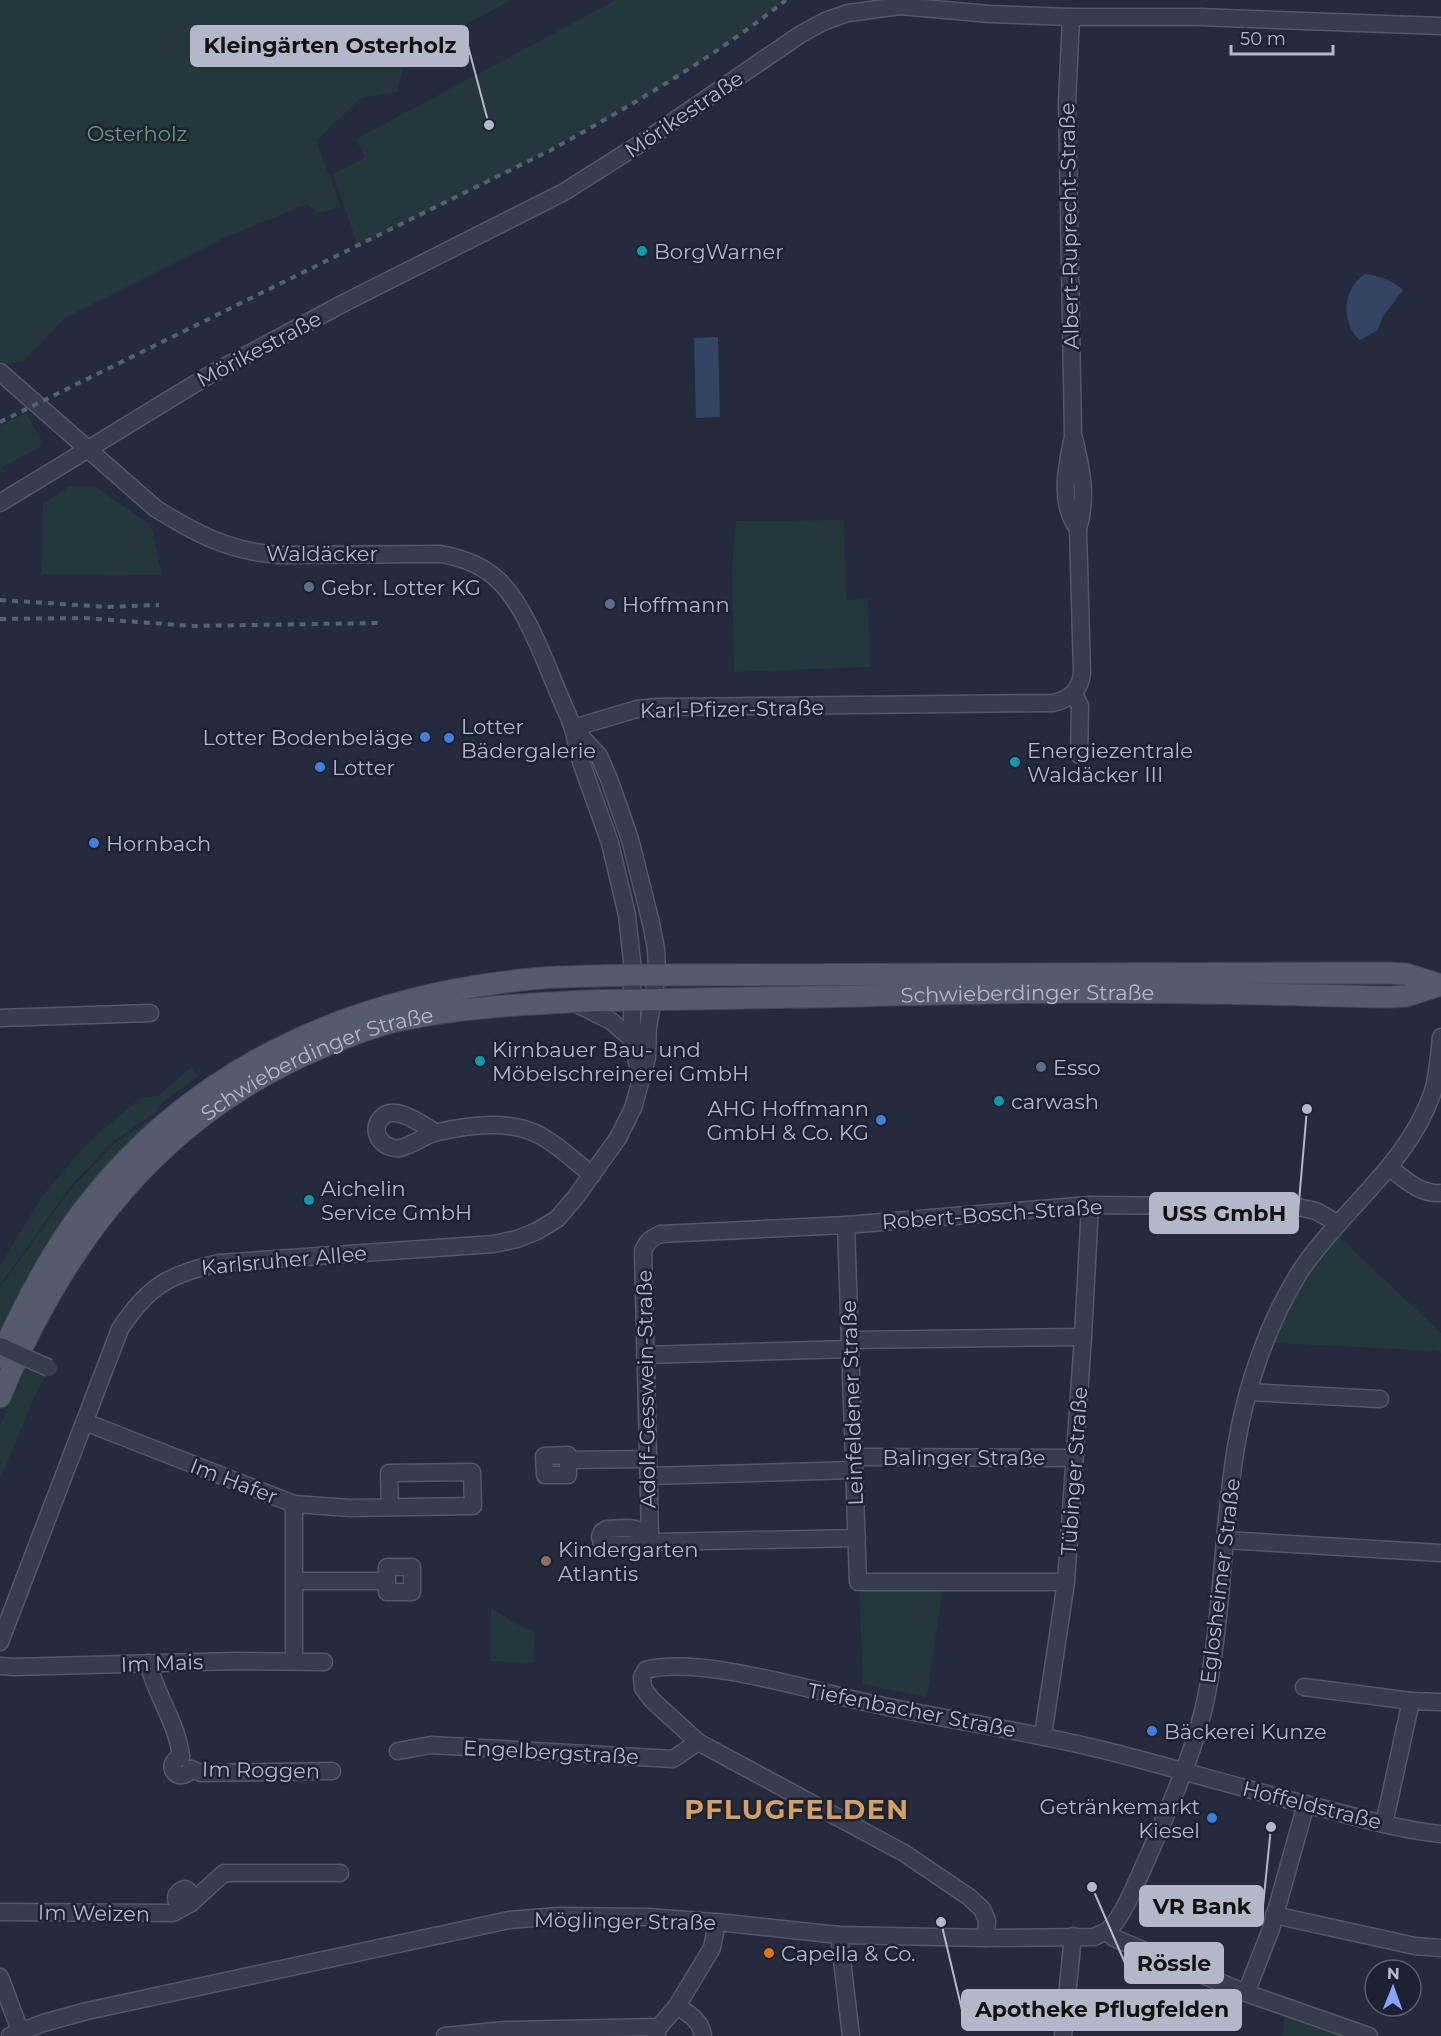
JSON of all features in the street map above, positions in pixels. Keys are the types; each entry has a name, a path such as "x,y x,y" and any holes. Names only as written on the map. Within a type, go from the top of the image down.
{"main road":[{"path":"1270,973 1270,995"},
{"name":"Schwieberdinger Straße","path":"0,1357 21,1311 51,1258 86,1205 150,1135 191,1101 252,1061 289,1042 370,1010 440,992 506,982 632,975 1388,973 1406,974 1441,985"},
{"path":"786,974 786,998"},
{"name":"Schwieberdinger Straße","path":"0,1398 42,1309 76,1253 125,1186 168,1143 202,1115 232,1095 297,1058 365,1030 398,1021 480,1008 572,1002 1104,992 1390,998 1406,996 1441,985"}],"street":[{"name":"Mörikestraße","path":"0,503 211,374 344,303 564,192 646,140 801,34 825,21 849,13 900,6 990,14 1071,17 1199,17 1441,26"},
{"name":"Albert-Ruprecht-Straße","path":"1071,17 1067,103 1074,434 1066,475 1066,510 1078,529 1082,673 1081,683 1074,693"},
{"name":"Waldäcker","path":"3,381 25,394 155,507 175,520 231,547 255,553 278,555 441,554 464,558 500,582 516,602 528,624 573,728 581,762 610,843 630,940 632,1000"},
{"name":"Karl-Pfizer-Straße","path":"573,728 637,709 657,707 1053,703 1068,699 1074,693"},
{"path":"1074,693 1080,706 1079,755"},
{"name":"Waldäcker","path":"573,728 598,756 620,807 646,902 656,949 657,975 648,1027 647,1058 641,1083"},
{"path":"740,998 752,1008 821,1007 836,997"},
{"path":"632,1000 632,1039 641,1083"},
{"path":"572,1002 611,1021 632,1039"},
{"path":"0,1018 150,1013"},
{"name":"Eglosheimer Straße","path":"1107,1931 1116,1921 1138,1879 1184,1771 1208,1689 1216,1643 1236,1446 1248,1392 1282,1305 1301,1271 1337,1223 1389,1167 1415,1131 1434,1090 1441,1037"},
{"name":"Karlsruher Allee","path":"0,1642 120,1329 132,1309 148,1293 167,1279 189,1270 219,1263 494,1244 517,1239 537,1231 557,1219 618,1138 633,1108 641,1083"},
{"path":"435,1132 468,1127 512,1126 541,1136 592,1175"},
{"path":"1389,1167 1412,1186 1435,1194 1441,1193"},
{"name":"Robert-Bosch-Straße","path":"646,1243 652,1237 662,1234 846,1225 1090,1205 1298,1207 1316,1211 1337,1223"},
{"name":"Tübinger Straße","path":"1043,1735 1066,1582 1090,1205"},
{"name":"Leinfeldener Straße","path":"846,1225 858,1582 1066,1582"},
{"name":"Adolf-Gesswein-Straße","path":"646,1243 643,1251 648,1468 647,1536 656,1542 856,1538"},
{"path":"645,1355 850,1344 1083,1337"},
{"path":"0,1346 49,1372"},
{"path":"1248,1392 1380,1399"},
{"name":"Im Hafer","path":"85,1422 294,1504 350,1508 473,1506 472,1472 390,1473 390,1507"},
{"name":"Balinger Straße","path":"568,1460 648,1468 1074,1458"},
{"path":"294,1504 294,1661"},
{"path":"1225,1540 1441,1553"},
{"path":"294,1581 387,1581"},
{"name":"Im Mais","path":"0,1666 324,1662"},
{"name":"Im Roggen","path":"148,1663 152,1680 186,1763 201,1773 332,1771"},
{"name":"Tiefenbacher Straße","path":"698,1742 652,1700 643,1688 642,1677 646,1670 655,1668 719,1670 861,1701 1043,1735 1184,1771"},
{"path":"1304,1687 1411,1701 1441,1702"},
{"path":"1384,1824 1411,1701"},
{"path":"698,1742 904,1853 969,1897 982,1909 987,1920 986,1938"},
{"name":"Engelbergstraße","path":"398,1752 431,1746 674,1759 698,1742"},
{"name":"Hoffeldstraße","path":"1184,1771 1384,1824 1441,1834"},
{"path":"1246,1993 1271,1929 1306,1804"},
{"name":"Im Weizen","path":"0,1912 173,1913 188,1904 224,1873 340,1873"},
{"name":"Möglinger Straße","path":"18,2034 87,2011 509,1920 558,1916 648,1917 839,1935 986,1938 1073,1936"},
{"path":"1274,1916 1415,1946 1441,1948"},
{"path":"445,2036 505,2030 657,2032 677,2006 712,1948 717,1922"},
{"path":"1063,2036 1073,1936 1094,1937 1107,1931 1114,1938 1246,1993 1369,2036"},
{"path":"839,1935 851,2036"},
{"path":"0,1977 18,2034"},
{"path":"677,2006 700,2025 702,2036"}],"green space":[{"name":"Osterholz","path":"0,0 511,0 412,55 403,67 397,92 361,98 316,141 341,207 317,213 307,204 228,236 65,318 23,362 0,364"},
{"path":"616,0 786,0 685,72 632,104 524,163 358,246 333,174 365,158 356,139"},
{"path":"26,413 41,440 40,447 0,468 0,426"},
{"path":"70,486 94,486 151,525 162,575 42,574 43,504"},
{"path":"844,520 846,600 868,599 870,667 734,672 732,566 736,521"},
{"path":"191,1067 198,1076 163,1102 153,1114 112,1142 69,1188 0,1285 0,1266 41,1198 85,1145 142,1097 158,1096"},
{"path":"152,1118 150,1126 108,1164 89,1188 0,1337 0,1288 71,1189 114,1144"},
{"path":"1338,1236 1441,1333 1441,1354 1437,1351 1273,1343 1295,1292"},
{"path":"26,1367 46,1376 37,1391 0,1479 0,1426"},
{"path":"859,1585 943,1587 927,1697 863,1684"},
{"path":"491,1607 514,1623 535,1633 533,1663 491,1661"},
{"path":"1286,2007 1369,2036 1282,2036"}],"water":[{"path":"1365,274 1386,279 1403,290 1382,318 1378,330 1360,340 1349,324 1347,306 1352,287"},
{"path":"718,337 720,417 696,418 694,338"}],"railway":[{"path":"0,422 551,150 672,80 730,42 786,0"},
{"path":"0,600 108,607 159,605"},
{"path":"0,619 84,618 191,626 378,623"}],"place":[{"name":"Kleingärten Osterholz","path":"489,125"},
{"name":"BorgWarner","path":"642,251"},
{"name":"Gebr. Lotter KG","path":"309,587"},
{"name":"Hoffmann","path":"610,604"},
{"name":"Lotter Bodenbeläge","path":"425,737"},
{"name":"Lotter Bädergalerie","path":"449,738"},
{"name":"Energiezentrale Waldäcker III","path":"1015,762"},
{"name":"Lotter","path":"320,767"},
{"name":"Hornbach","path":"94,843"},
{"name":"Kirnbauer Bau- und Möbelschreinerei GmbH","path":"480,1061"},
{"name":"Esso","path":"1041,1067"},
{"name":"carwash","path":"999,1101"},
{"name":"USS GmbH","path":"1307,1109"},
{"name":"AHG Hoffmann GmbH & Co. KG","path":"881,1120"},
{"name":"Aichelin Service GmbH","path":"309,1200"},
{"name":"Kindergarten Atlantis","path":"546,1561"},
{"name":"Bäckerei Kunze","path":"1152,1731"},
{"name":"Getränkemarkt Kiesel","path":"1212,1818"},
{"name":"VR Bank","path":"1271,1827"},
{"name":"Rössle","path":"1092,1887"},
{"name":"Apotheke Pflugfelden","path":"941,1922"},
{"name":"Capella & Co.","path":"769,1953"}],"district":[{"name":"PFLUGFELDEN","path":"797,1809"}]}
